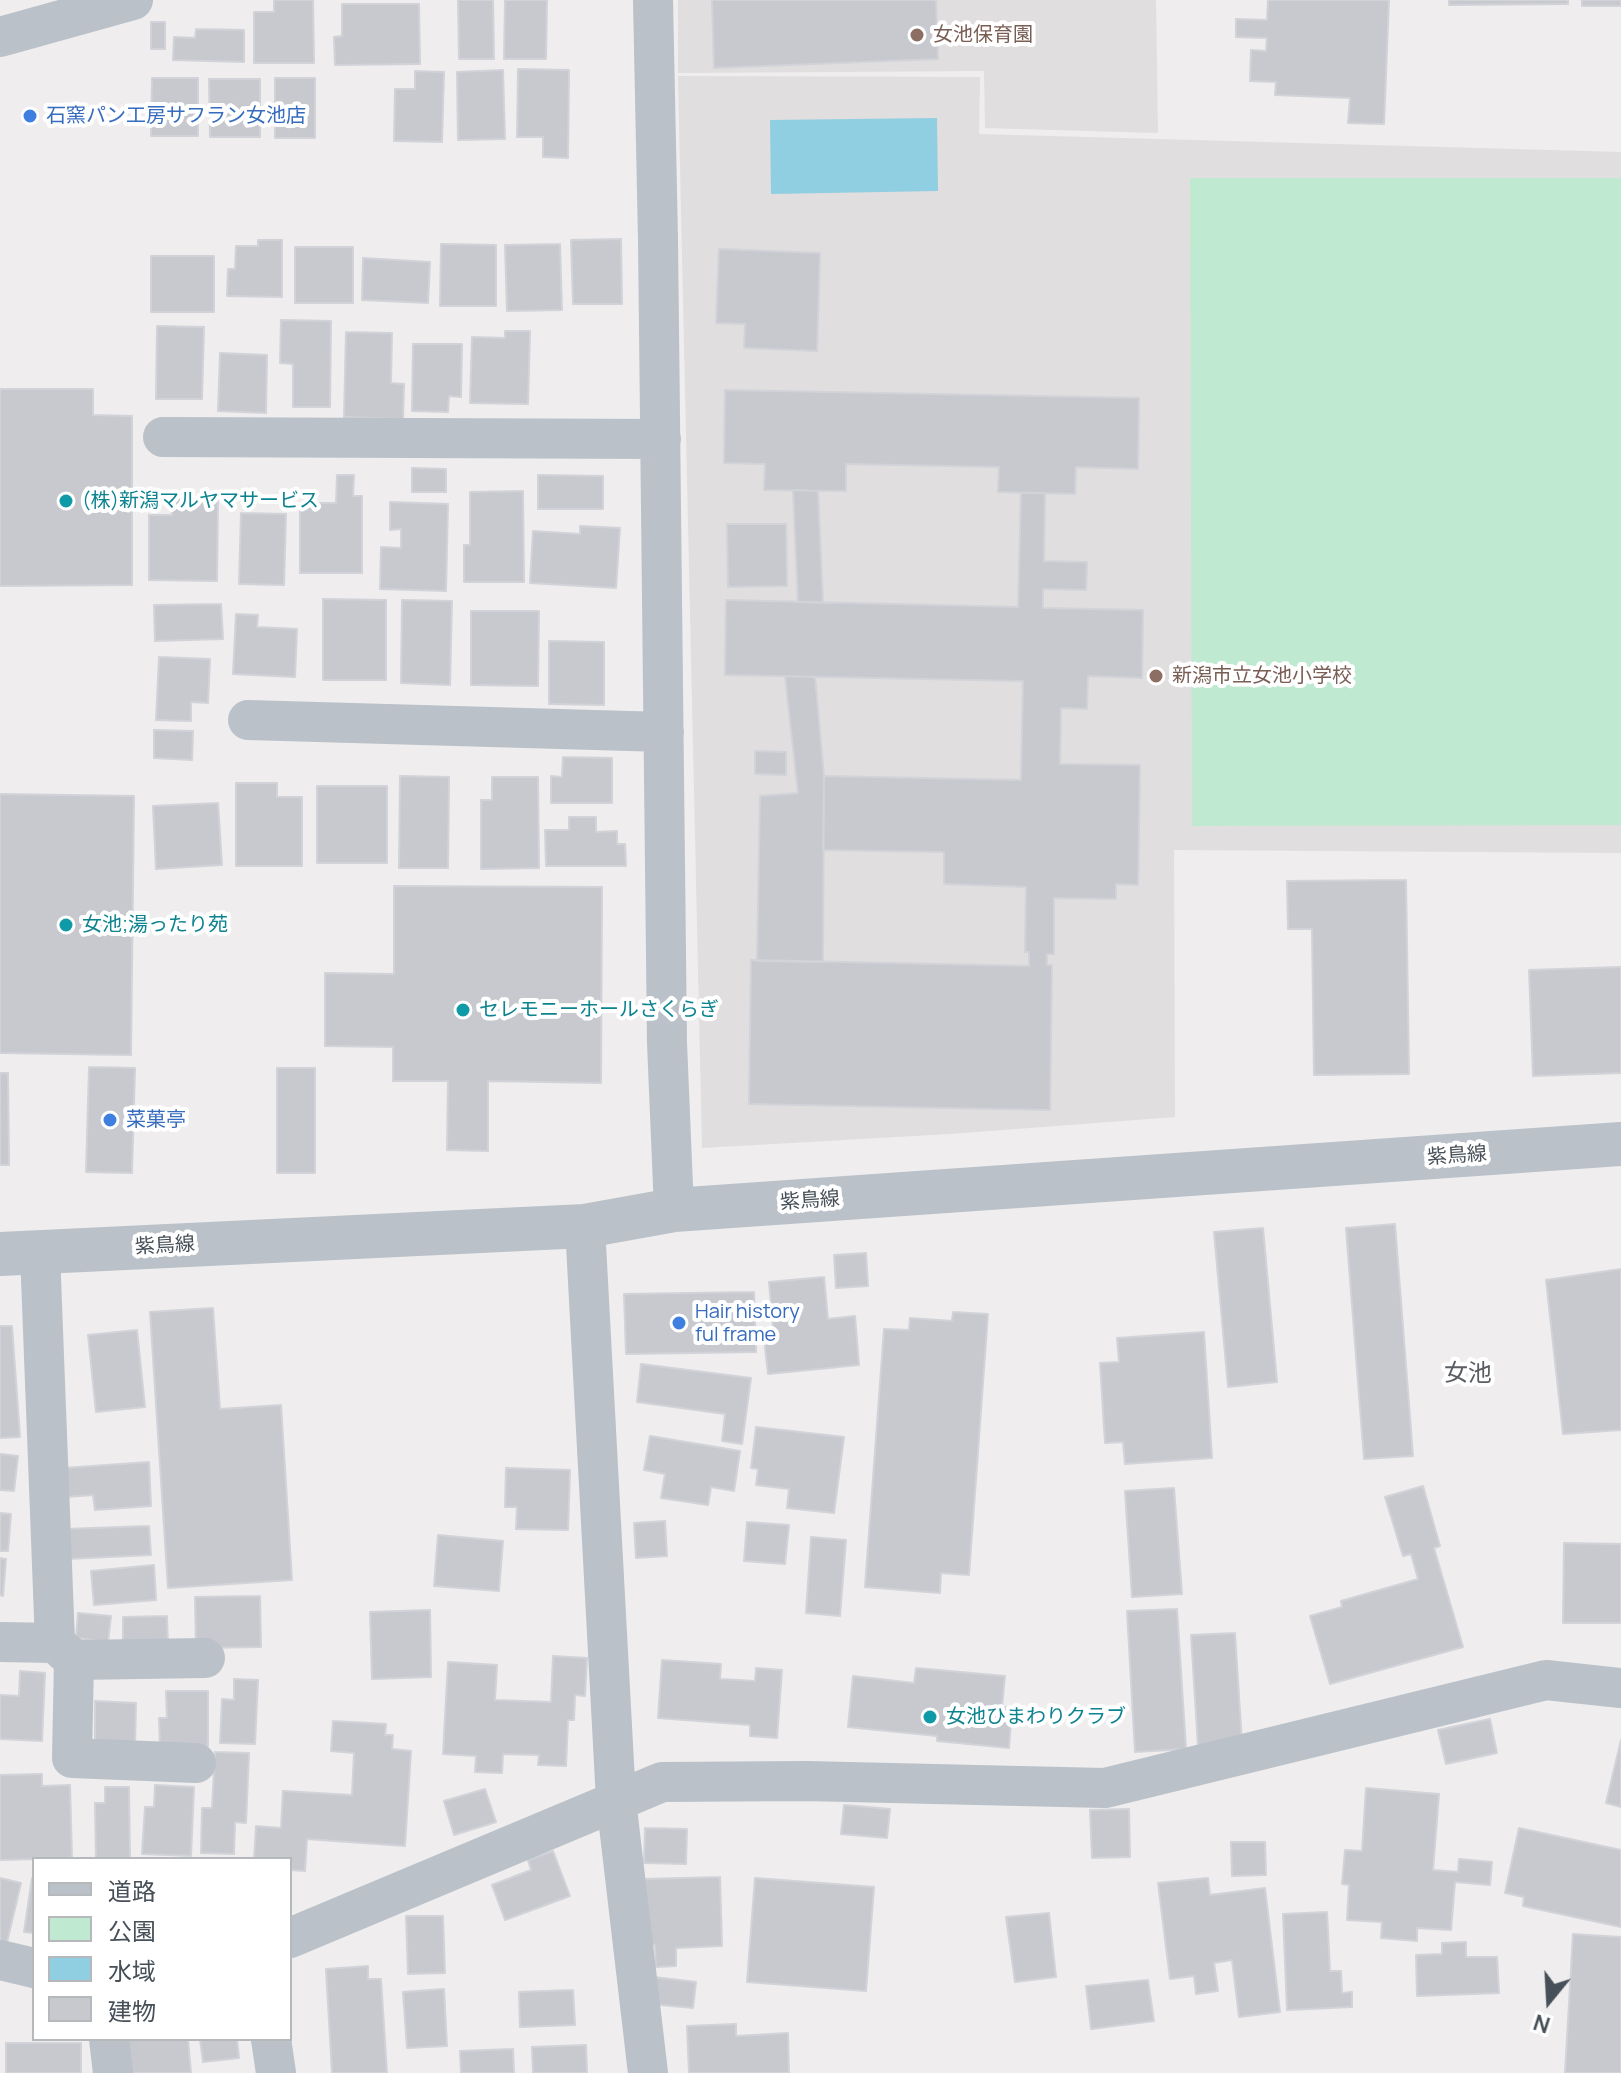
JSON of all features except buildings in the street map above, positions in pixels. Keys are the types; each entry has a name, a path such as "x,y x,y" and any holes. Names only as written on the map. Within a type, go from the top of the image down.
{"street":[{"path":"0,37 133,0"},
{"path":"653,0 667,1043 674,1210"},
{"path":"163,437 661,439"},
{"path":"248,720 664,732"},
{"name":"紫鳥線","path":"20,1253 585,1226 674,1210 1621,1144"},
{"path":"585,1226 616,1800 648,2073"},
{"path":"20,1253 64,1651 72,1758 196,1763"},
{"path":"0,1642 64,1651 205,1658"},
{"path":"292,1937 662,1782 806,1781 1105,1788 1546,1680 1621,1688"},
{"path":"0,1960 32,1968"},
{"path":"109,2041 113,2073"},
{"path":"271,2041 276,2073"}],"shaded area":[{"name":"女池保育園","path":"678,0 1156,0 1158,133 985,128 984,71 678,73"},
{"name":"新潟市立女池小学校","path":"678,76 980,77 979,134 1621,152 1621,853 1174,850 1175,1117 702,1148"}],"green space":[{"path":"1190,178 1621,178 1621,825 1192,826"}],"water":[{"path":"937,118 938,191 771,194 770,120"}],"place":[{"name":"女池保育園","path":"917,35"},
{"name":"石窯パン工房サフラン女池店","path":"30,116"},
{"name":"(株)新潟マルヤマサービス","path":"66,501"},
{"name":"新潟市立女池小学校","path":"1156,676"},
{"name":"女池;湯ったり苑","path":"66,925"},
{"name":"セレモニーホールさくらぎ","path":"463,1010"},
{"name":"菜菓亭","path":"110,1120"},
{"name":"Hair history ful frame","path":"679,1323"},
{"name":"女池ひまわりクラブ","path":"930,1717"}],"district":[{"name":"女池","path":"1468,1374"}]}
